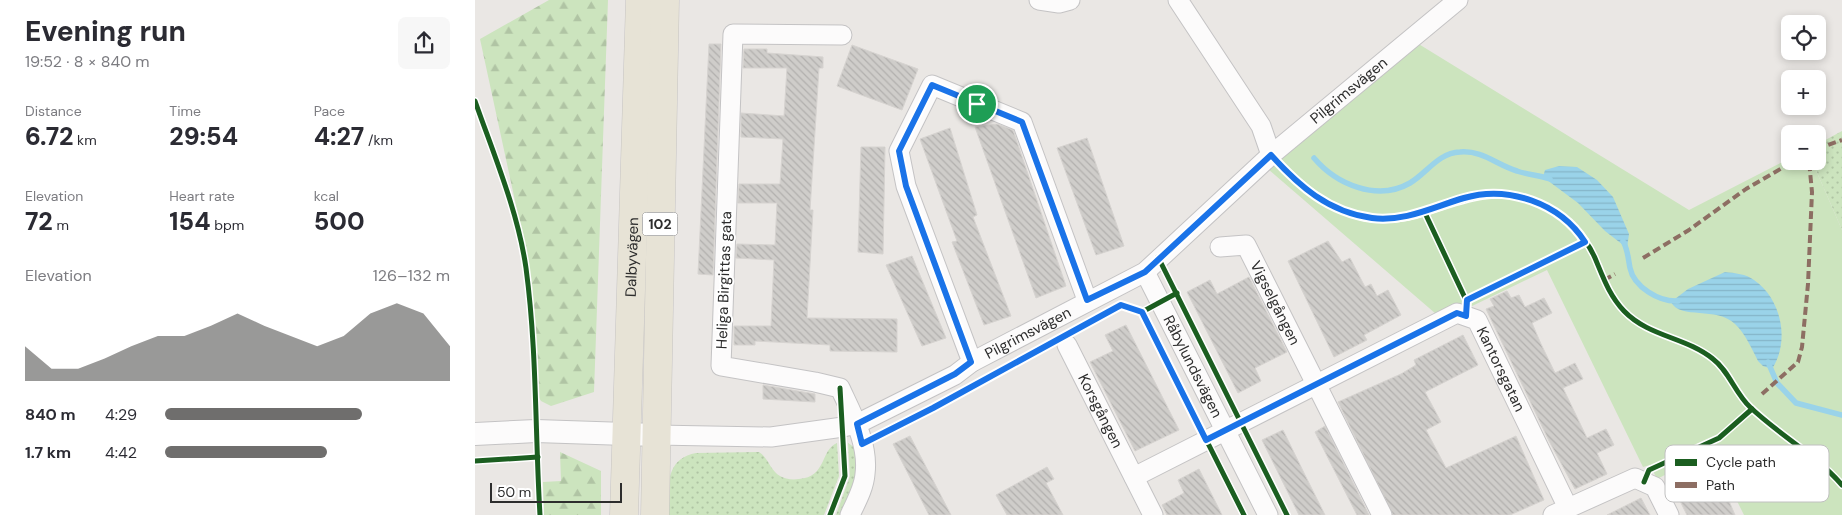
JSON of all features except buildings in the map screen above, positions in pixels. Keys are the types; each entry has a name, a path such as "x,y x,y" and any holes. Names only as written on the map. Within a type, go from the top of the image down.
{"main road":[{"name":"Dalbyvägen","path":"623,515 640,0"},
{"name":"Dalbyvägen","path":"655,515 665,0"}],"street":[{"path":"1039,0 1059,3 1070,0"},
{"path":"1178,0 1261,126 1271,155"},
{"name":"Pilgrimsvägen","path":"656,435 771,437 857,424 955,374 971,362 1087,300 1145,272 1271,155 1458,0"},
{"name":"Heliga Birgittas gata","path":"842,34 733,34 721,366 840,388 857,424"},
{"path":"971,362 906,186 899,151 932,85 1022,122 1087,300"},
{"name":"Vigselgången","path":"1220,247 1246,245 1317,385"},
{"name":"Råbylundsvägen","path":"1145,272 1268,515"},
{"name":"Kantorsgatan","path":"1225,431 1457,313 1477,320 1560,511"},
{"name":"Korsgången","path":"1067,345 1153,515"},
{"path":"1317,385 1383,515"},
{"path":"850,515 865,474 857,424"},
{"path":"475,434 536,431 656,435"},
{"path":"1134,477 1225,431"},
{"path":"1560,511 1635,478 1655,487 1669,515"}],"green space":[{"path":"549,0 608,0 594,392 551,406 541,401 537,394 525,247 480,39"},
{"path":"1417,43 1689,210 1781,163 1781,170 1816,170 1842,230 1842,515 1744,515 1738,502 1829,502 1829,445 1665,445 1665,475 1657,479 1650,465 1643,467 1547,270 1443,320 1261,163"},
{"path":"1842,131 1842,230 1816,170 1826,170 1826,140"},
{"path":"837,443 839,476 824,515 668,515 670,476 673,468 686,456 696,453 759,452 780,476 786,479 796,479 814,474 819,469 828,451"},
{"path":"848,443 854,447 860,470 842,515 836,515 850,476"},
{"path":"560,452 601,471 601,515 544,515 543,482 561,481"}],"water":[{"path":"1559,166 1577,167 1597,180 1613,197 1629,234 1627,248 1605,231 1578,203 1543,177 1545,170"},
{"path":"1725,272 1744,275 1754,280 1764,288 1777,309 1782,334 1781,346 1778,358 1772,369 1763,366 1758,361 1748,341 1735,324 1719,316 1682,310 1671,302 1688,289"}],"waterway":[{"path":"1314,158 1334,176 1358,187 1371,190 1384,191 1410,183 1445,156 1460,152 1475,153 1517,171 1550,179"},
{"path":"1623,241 1632,275 1642,287 1663,299 1678,301"},
{"path":"1768,362 1777,383 1796,403 1842,415"}],"marked path":[{"path":"1826,146 1842,140"},
{"path":"1643,258 1689,230 1746,189 1781,169"},
{"path":"1762,394 1798,362 1802,347 1808,284 1812,192 1810,170"},
{"path":"1604,280 1615,274"}],"cycle path":[{"path":"475,101 511,205 526,268 534,361 540,515"},
{"path":"1271,155 1304,187 1340,209 1359,216 1380,219 1402,218 1467,199 1494,195 1522,197 1545,206 1571,224 1585,240 1610,292 1624,311 1634,320 1656,332 1691,346 1713,359 1719,364 1750,407 1797,445"},
{"path":"1425,213 1466,300"},
{"path":"1466,315 1466,300 1585,242"},
{"path":"1158,257 1287,515"},
{"path":"862,444 933,408 1121,305 1142,312 1177,293"},
{"path":"1142,312 1244,515"},
{"path":"830,515 845,476 840,388"},
{"path":"1704,445 1719,438 1752,409"},
{"path":"475,461 538,457"},
{"path":"1644,482 1649,470 1665,463"},
{"path":"1829,472 1842,485"}],"route":[{"path":"932,85 977,104 1022,122 1087,300 1145,272 1158,257 1271,155 1313,196 1322,202 1354,214 1372,218 1393,219 1414,216 1478,195 1502,194 1526,198 1546,207 1563,218 1585,242 1467,300 1466,316 1457,313 1206,440 1142,312 1121,305 991,377 862,444 857,424 955,374 971,362 906,186 899,151 932,85"}]}
